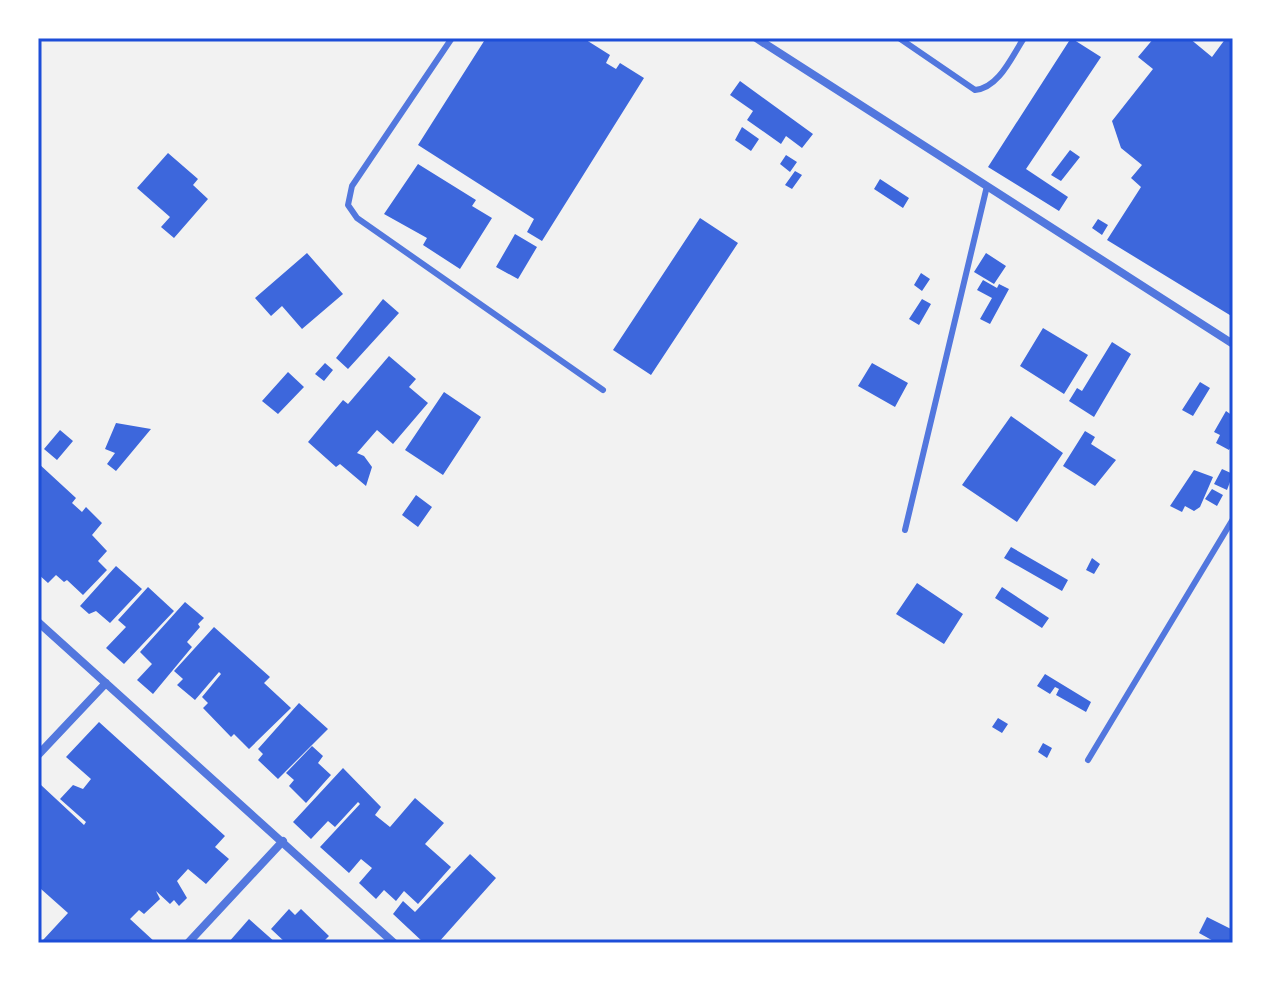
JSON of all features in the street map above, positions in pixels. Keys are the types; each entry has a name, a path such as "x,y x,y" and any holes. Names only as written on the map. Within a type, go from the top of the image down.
{"street":[{"path":"756,38 1233,344"},
{"path":"38,622 394,943"},
{"path":"38,755 106,683"},
{"path":"188,943 283,841"}],"lane":[{"path":"452,38 352,186 348,205 357,218 603,390"},
{"path":"899,38 975,90 986,89 1024,38"},
{"path":"913,47 919,38"},
{"path":"905,530 987,186"},
{"path":"1088,760 1233,519"}],"building":[{"path":"486,38 583,38 610,55 606,63 616,69 620,63 644,78 542,241 527,232 534,219 418,145"},
{"path":"1071,38 1101,57 1026,169 1068,197 1059,211 988,167"},
{"path":"1154,38 1189,38 1212,57 1226,38 1233,38 1233,317 1107,240 1141,187 1131,178 1142,165 1121,148 1112,121 1153,69 1138,57"},
{"path":"740,81 813,134 802,148 786,136 781,144 747,120 753,111 730,95"},
{"path":"742,127 759,139 751,151 735,140"},
{"path":"1070,150 1080,157 1061,181 1051,175"},
{"path":"168,153 198,179 193,185 208,199 174,238 161,227 170,217 137,188"},
{"path":"786,155 797,162 790,172 780,164"},
{"path":"418,164 476,200 472,206 492,218 460,269 423,245 427,238 384,214"},
{"path":"795,171 802,175 792,189 785,185"},
{"path":"880,179 909,198 903,208 874,189"},
{"path":"700,218 738,243 651,375 613,350"},
{"path":"1098,219 1108,225 1102,235 1092,228"},
{"path":"515,234 537,247 518,279 496,267"},
{"path":"307,253 343,294 302,329 282,306 271,316 255,298"},
{"path":"986,253 1006,266 994,284 974,272"},
{"path":"921,273 930,279 922,291 914,285"},
{"path":"983,280 997,288 999,284 1009,289 990,324 980,319 992,298 977,290"},
{"path":"383,299 399,313 348,369 336,358"},
{"path":"922,299 931,304 919,325 909,319"},
{"path":"1043,328 1088,355 1064,394 1020,366"},
{"path":"1112,342 1131,354 1094,417 1069,401 1077,388 1082,391"},
{"path":"389,356 416,379 409,387 428,403 393,444 377,430 357,453 364,456 372,467 366,486 340,464 336,467 308,442 343,400 348,404"},
{"path":"325,363 333,370 324,381 315,374"},
{"path":"872,363 908,383 895,407 858,386"},
{"path":"288,372 304,387 278,414 262,401"},
{"path":"1200,382 1210,388 1193,416 1182,410"},
{"path":"444,392 481,417 443,475 405,450"},
{"path":"1226,411 1233,416 1233,443 1229,450 1216,443 1220,435 1214,432"},
{"path":"1011,416 1063,453 1017,522 962,485"},
{"path":"116,423 151,429 116,471 107,464 115,453 105,449"},
{"path":"60,430 73,441 57,460 44,449"},
{"path":"1085,431 1095,437 1091,444 1116,460 1095,486 1063,466"},
{"path":"38,463 76,498 72,503 82,512 86,507 102,523 92,535 107,551 98,561 107,570 83,595 67,580 64,582 56,575 48,583 38,574"},
{"path":"1222,469 1233,474 1227,490 1214,484"},
{"path":"1194,470 1213,477 1200,507 1194,511 1185,506 1182,512 1170,506"},
{"path":"1212,489 1223,495 1217,506 1205,499"},
{"path":"416,495 432,507 418,527 402,515"},
{"path":"1011,547 1068,580 1062,591 1004,558"},
{"path":"1092,558 1100,564 1094,574 1086,570"},
{"path":"116,566 142,589 110,623 96,611 89,614 80,606"},
{"path":"917,583 963,614 944,644 896,614"},
{"path":"148,587 174,611 124,664 106,648 126,627 118,620"},
{"path":"1002,587 1049,618 1042,628 995,598"},
{"path":"185,602 204,618 187,642 192,647 153,694 137,680 152,664 140,652"},
{"path":"214,627 270,677 264,683 291,708 249,749 234,734 231,737 203,708 208,703 202,697 221,674 219,672 195,700 177,685 183,679 174,671"},
{"path":"1045,674 1091,702 1086,712 1056,695 1059,689 1055,687 1050,694 1037,686"},
{"path":"299,703 328,729 278,779 258,760 263,754 258,749"},
{"path":"998,718 1008,724 1002,733 992,727"},
{"path":"99,722 225,836 215,847 229,859 206,884 188,869 177,881 187,898 179,906 174,900 170,904 156,891 160,899 144,914 139,910 130,919 156,943 43,940 68,913 41,889 38,893 38,789 41,785 84,825 86,822 60,799 73,785 83,789 91,779 66,757"},
{"path":"1043,743 1052,748 1047,758 1038,752"},
{"path":"312,746 323,756 318,763 331,775 306,803 289,786 294,780 286,773"},
{"path":"343,768 381,807 375,815 390,827 415,798 444,823 425,844 451,867 418,904 404,891 396,901 384,890 376,899 359,883 372,868 361,859 349,873 320,847 360,804 358,802 335,827 328,821 311,839 293,822"},
{"path":"470,854 496,878 438,943 424,943 393,914 403,901 415,912"},
{"path":"289,909 295,915 301,909 329,936 322,943 286,943 271,929"},
{"path":"1207,917 1233,930 1232,943 1217,943 1199,933"},
{"path":"249,919 276,943 228,943"}]}
